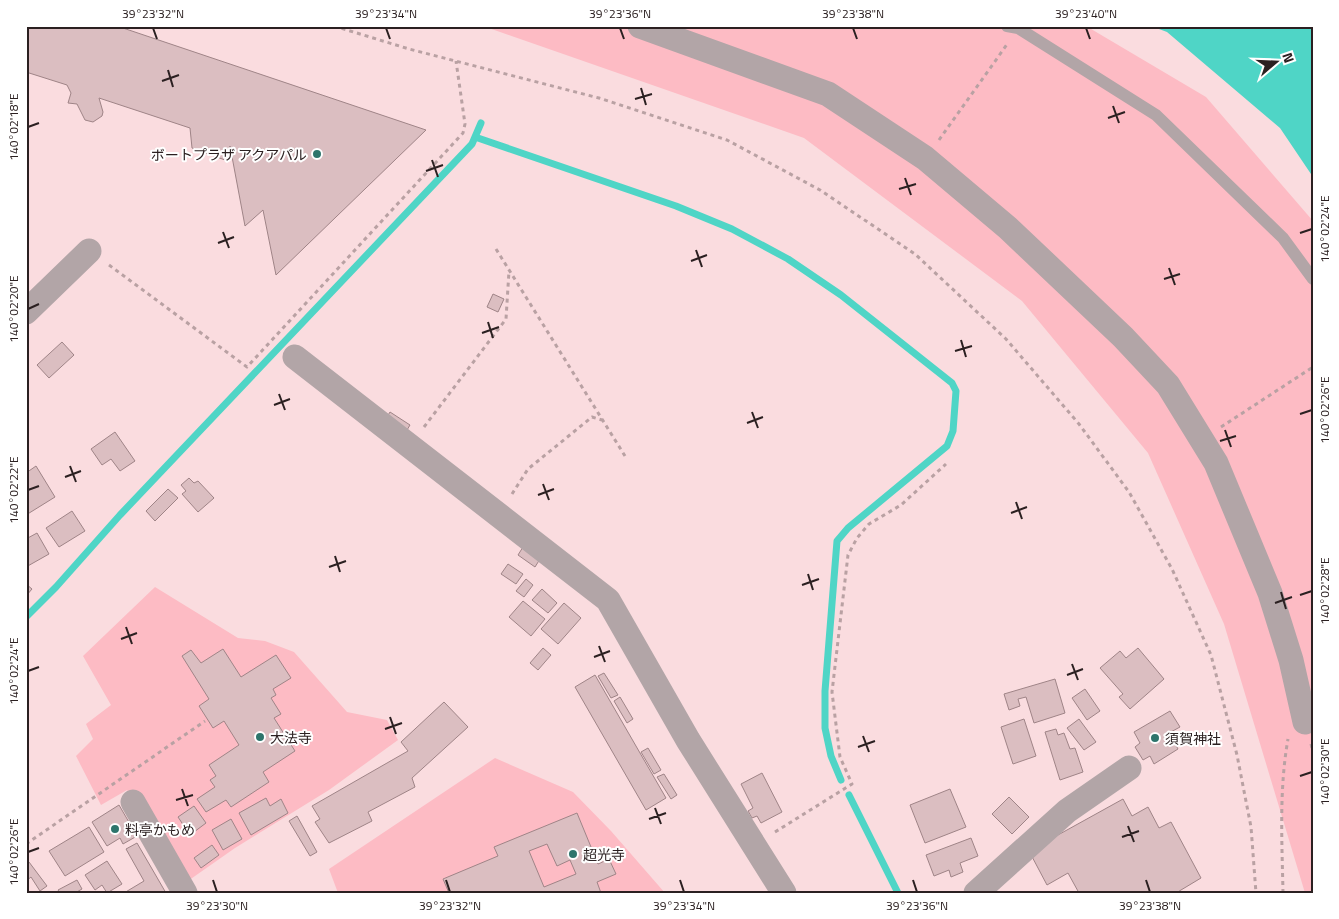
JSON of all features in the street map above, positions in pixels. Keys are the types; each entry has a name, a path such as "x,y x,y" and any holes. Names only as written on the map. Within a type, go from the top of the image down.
{"street":[{"path":"640,26 828,94 925,158 1008,228 1123,337 1168,385 1216,463 1270,593 1291,660 1305,722"},
{"path":"26,312 89,251"},
{"path":"295,357 608,600 688,740 784,893"},
{"path":"976,893 1067,812 1129,768"},
{"path":"133,802 185,893"}],"lane":[{"path":"1013,27 1156,115 1283,238 1313,279"}],"path":[{"path":"334,26 408,49 599,98 727,140 820,190 915,254 1006,339 1078,424 1129,492 1172,569 1184,595 1211,655 1237,755 1251,827 1256,893"},
{"path":"925,158 1013,27"},
{"path":"89,251 246,367 463,133 465,124 456,61"},
{"path":"496,249 625,456"},
{"path":"410,446 506,319 509,270"},
{"path":"1202,440 1313,367"},
{"path":"498,515 528,469 592,417 603,420"},
{"path":"753,845 852,784 840,757 832,692 848,555 857,538 869,524 901,505 946,464"},
{"path":"1283,893 1282,798 1284,757 1291,725 1305,722"}],"shaded area":[{"path":"483,26 1086,26 1206,97 1313,221 1313,893 1305,893 1224,624 1148,453 1022,301 804,138"},
{"path":"155,587 238,638 265,641 294,652 347,712 387,720 398,740 329,790 235,848 185,883 127,790 101,805 76,756 93,739 86,724 111,705 83,656"},
{"path":"495,758 573,792 611,831 665,893 338,893 329,869"}],"water":[{"path":"1151,26 1313,26 1313,177 1280,128 1167,32"}],"building":[{"name":"ボートプラザ アクアパル","path":"26,26 117,26 426,130 276,275 263,210 245,226 230,146 225,160 192,148 190,128 99,98 103,112 102,116 93,122 85,120 77,104 68,103 71,93 67,85 26,72"},
{"path":"493,294 504,299 498,312 487,307"},
{"path":"62,342 74,355 49,378 37,365"},
{"path":"390,412 410,425 407,430 387,417"},
{"path":"115,432 135,461 120,471 111,459 102,465 91,449"},
{"path":"36,466 55,497 26,515 26,473"},
{"path":"189,478 194,483 198,481 214,498 198,512 182,494 186,491 181,485"},
{"path":"168,489 178,498 155,521 146,511"},
{"path":"72,511 85,531 59,547 46,528"},
{"path":"37,533 49,554 26,567 26,539"},
{"path":"523,547 540,559 535,567 518,555"},
{"path":"508,564 523,574 516,584 501,574"},
{"path":"526,579 533,585 524,597 516,591"},
{"path":"26,584 32,589 26,596"},
{"path":"542,589 557,603 548,613 532,600"},
{"path":"523,601 545,619 531,636 509,617"},
{"path":"564,603 581,618 558,644 541,629"},
{"path":"543,648 551,655 538,670 530,663"},
{"path":"1138,648 1164,679 1130,709 1119,697 1123,694 1100,668 1120,651 1126,658"},
{"name":"大法寺","path":"223,649 241,677 276,655 291,678 273,689 276,695 271,698 281,714 274,718 295,751 263,772 269,782 231,807 226,800 206,812 197,799 215,787 210,780 216,776 209,765 239,745 224,721 213,728 199,706 209,699 182,656 191,650 201,663"},
{"path":"604,673 618,695 611,698 598,676"},
{"path":"595,675 666,798 646,810 575,687"},
{"path":"1055,679 1065,713 1034,723 1026,697 1018,699 1020,706 1009,710 1004,694"},
{"path":"1085,689 1100,711 1087,720 1072,698"},
{"path":"620,697 633,719 627,723 614,701"},
{"path":"444,702 468,727 412,778 415,787 368,812 372,821 329,843 315,822 320,819 312,806 408,751 401,742"},
{"name":"須賀神社","path":"1170,711 1180,727 1169,733 1178,749 1154,764 1150,756 1143,760 1135,747 1140,743 1134,732"},
{"path":"1024,719 1036,756 1013,764 1001,727"},
{"path":"1079,719 1096,742 1084,750 1067,728"},
{"path":"1056,729 1058,735 1064,733 1070,749 1075,748 1083,772 1060,780 1045,732"},
{"path":"648,748 661,770 654,774 641,752"},
{"path":"762,773 782,812 761,823 757,816 752,818 748,811 753,808 741,784"},
{"path":"664,774 677,795 671,799 657,777"},
{"path":"950,789 966,827 925,843 910,805"},
{"path":"1009,797 1029,817 1012,834 992,814"},
{"path":"266,798 270,806 281,799 288,813 251,835 239,813"},
{"path":"1123,799 1132,816 1148,807 1159,828 1171,822 1201,878 1176,893 1079,893 1068,873 1047,885 1029,851"},
{"name":"料亭かもめ","path":"119,805 137,836 123,844 120,838 107,846 92,822"},
{"path":"194,806 206,823 190,835 178,817"},
{"name":"超光寺","path":"577,813 598,864 609,859 616,874 597,882 601,893 449,893 443,879 498,856 494,847","holes":["547,844 557,866 570,860 576,874 544,887 529,851"]},
{"path":"297,816 317,852 310,856 289,821"},
{"path":"231,819 242,839 223,850 212,830"},
{"path":"89,827 104,852 65,876 49,851"},
{"path":"971,838 978,856 960,863 963,872 951,877 949,870 934,876 926,855"},
{"path":"137,843 166,893 124,893 144,881 126,849"},
{"path":"212,845 219,855 201,868 194,858"},
{"path":"107,861 122,884 107,893 102,885 95,890 85,875"},
{"path":"29,862 47,886 40,891 31,877 26,881 26,863"},
{"path":"77,880 82,889 75,893 60,893 58,890"}],"waterway":[{"path":"26,617 56,587 120,515 472,144 481,123"},
{"path":"475,137 676,206 732,229 788,259 841,295 952,383 956,391 953,431 947,446 848,528 837,541 825,691 825,728 831,756 841,780"},
{"path":"849,795 898,893"}],"place":[{"name":"ボートプラザ アクアパル","path":"317,154"},
{"name":"大法寺","path":"260,737"},
{"name":"須賀神社","path":"1155,738"},
{"name":"料亭かもめ","path":"115,829"},
{"name":"超光寺","path":"573,854"}]}
